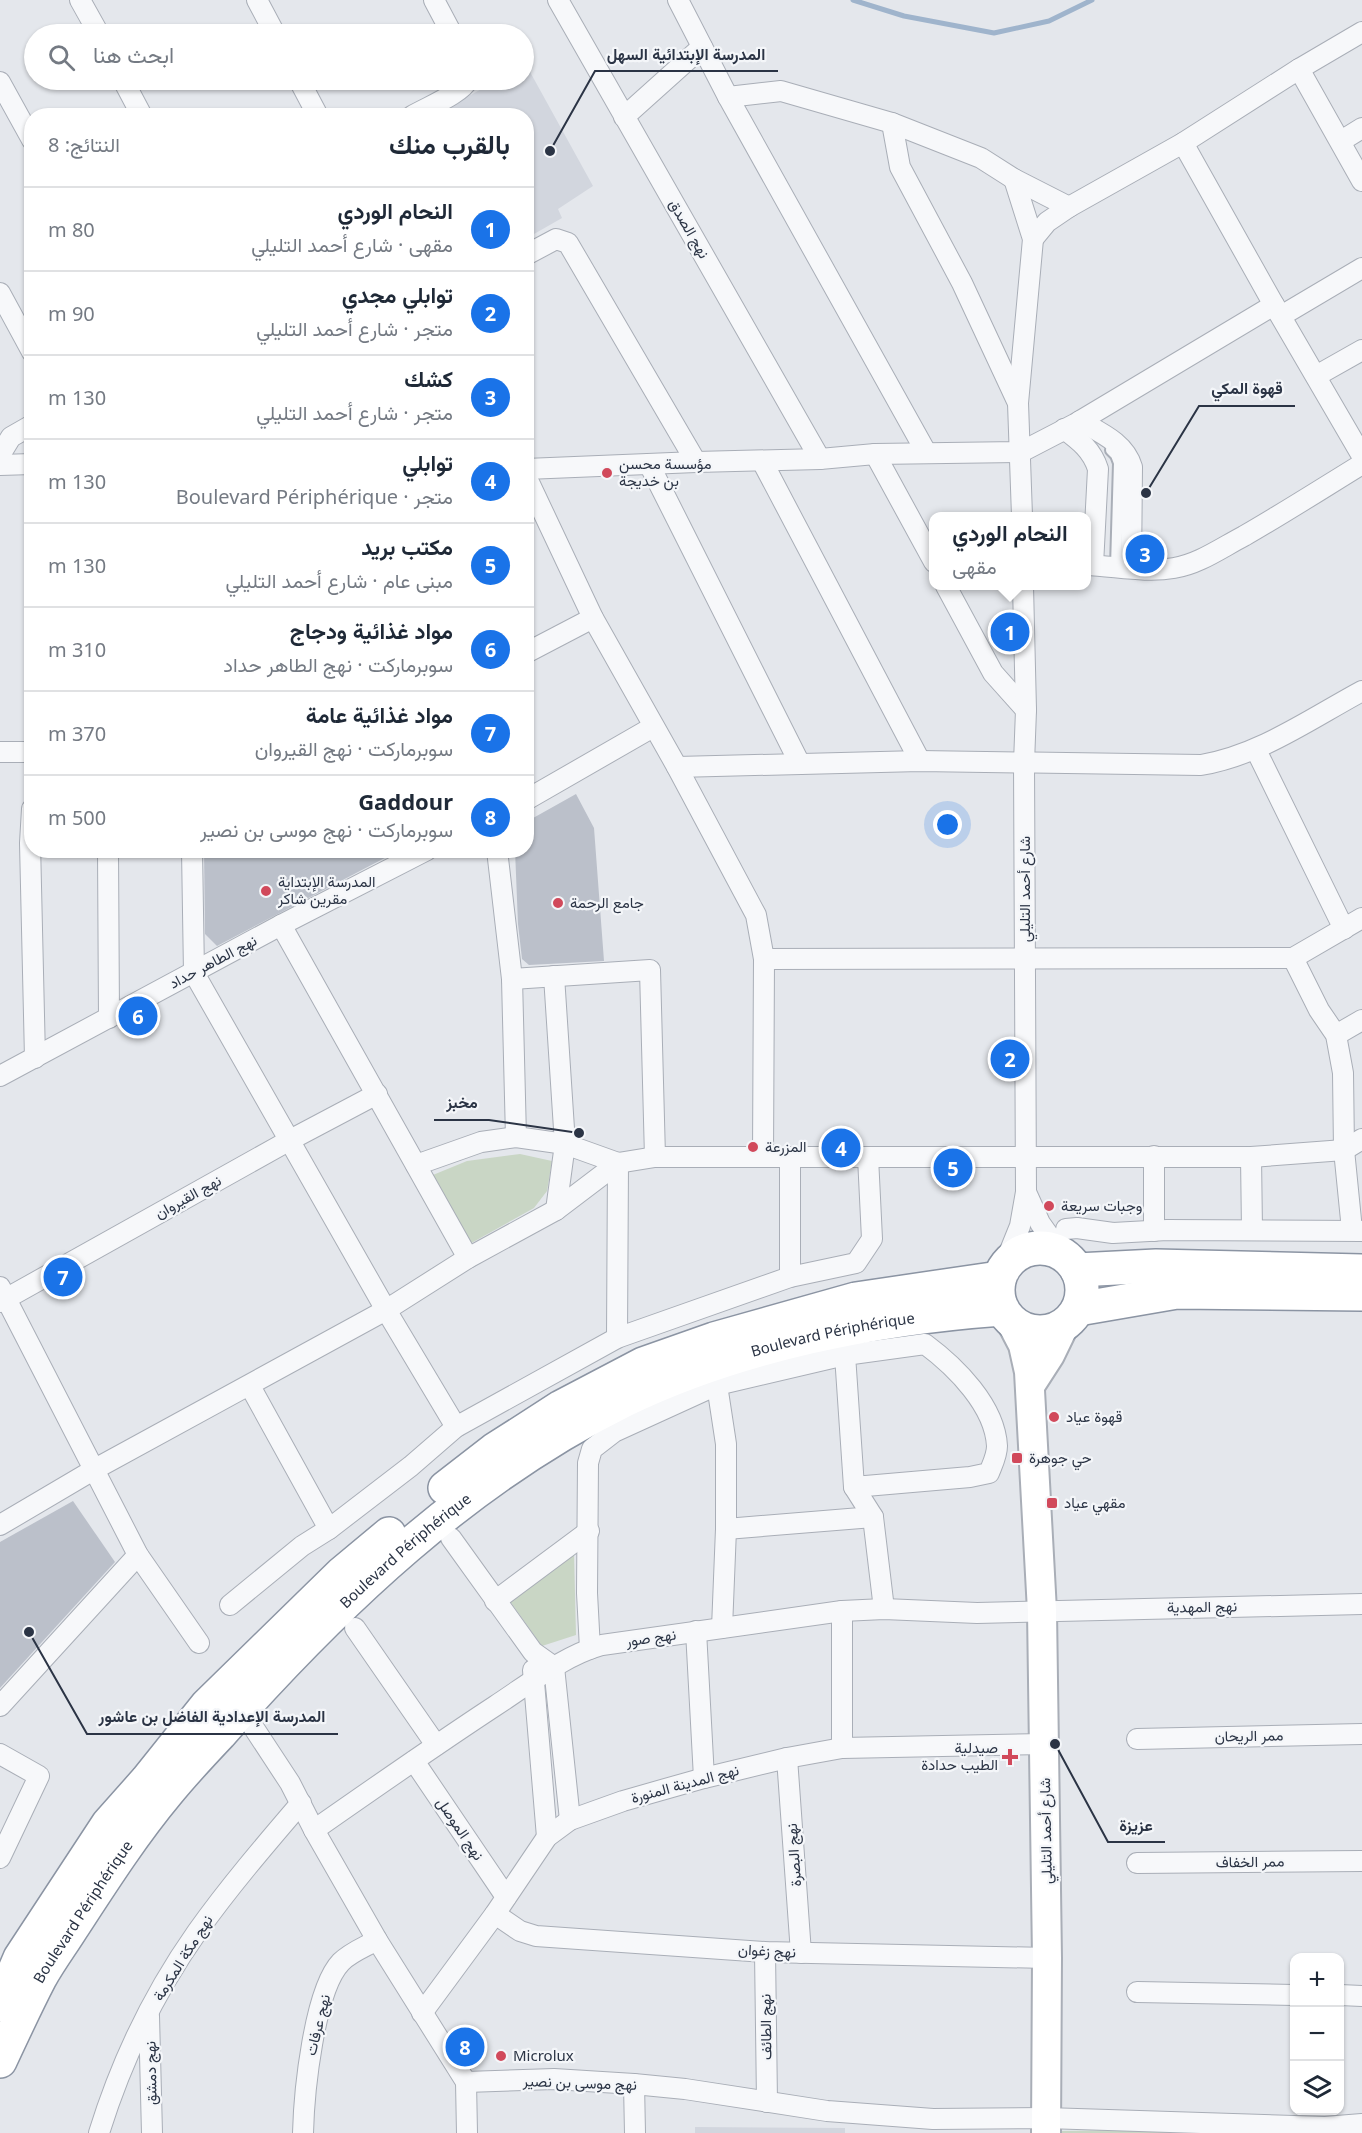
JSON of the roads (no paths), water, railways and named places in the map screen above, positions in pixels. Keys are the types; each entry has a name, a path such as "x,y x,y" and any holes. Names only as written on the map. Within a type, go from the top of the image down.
{"highway":[{"path":"1069,1251 1082,1283 1082,1296 1072,1315 1054,1330 1039,1332 1024,1330 1004,1294 1012,1257 1023,1250 1037,1247 1069,1251 1156,1266 1362,1271"},
{"path":"1072,1315 1177,1292 1362,1294"},
{"name":"Boulevard Périphérique","path":"0,2006 20,1959 72,1876 108,1824 147,1780 207,1705 341,1574 494,1450 561,1407 643,1364 714,1339 856,1299 1004,1294"},
{"name":"Boulevard Périphérique","path":"0,2061 41,1977 103,1879 166,1794 280,1666 386,1564 477,1491 570,1429 628,1399 681,1377 766,1348 830,1332 933,1315 1004,1294"}],"street":[{"path":"80,0 93,24"},
{"path":"257,0 270,24"},
{"path":"434,0 447,24"},
{"name":"نهج الصدق","path":"558,0 820,459"},
{"path":"678,0 728,98 926,452"},
{"path":"1033,239 1047,222 1069,207 1183,143 1362,32"},
{"path":"624,117 702,47"},
{"path":"1299,69 1362,181"},
{"path":"0,82 24,126"},
{"path":"128,90 138,108"},
{"path":"304,90 314,108"},
{"path":"426,108 458,90"},
{"path":"728,98 781,91 892,123 981,158 1014,179 1069,207"},
{"path":"892,123 900,167 962,283 1018,403"},
{"path":"1341,141 1362,128"},
{"path":"1183,143 1277,311 1362,456"},
{"path":"1014,179 1033,239 1018,403 1022,512"},
{"path":"534,251 556,239 568,243 696,462"},
{"path":"534,470 820,459 926,452 1021,452 1277,311 1362,268"},
{"path":"0,293 24,337"},
{"path":"1316,376 1362,350"},
{"path":"1073,425 1093,455 1098,469 1091,553"},
{"path":"1073,425 1123,448 1129,457 1132,467 1124,568"},
{"path":"0,455 11,437 24,430"},
{"path":"875,454 929,555"},
{"path":"762,461 920,761"},
{"path":"0,465 24,464"},
{"path":"649,464 800,764"},
{"path":"1091,565 1171,569 1188,565 1205,558 1362,464"},
{"path":"534,493 593,618 677,767 756,915 764,959 764,1156"},
{"path":"949,590 993,673 1026,710"},
{"name":"شارع أحمد التليلي","path":"1023,590 1026,710 1024,763 1027,1157 1026,1192 1004,1294 1025,1352 1030,1386 1042,1611 1047,1958 1046,2126"},
{"path":"534,649 593,618"},
{"path":"677,767 920,761 1201,765 1226,761 1256,750 1362,691"},
{"path":"534,795 653,727"},
{"path":"1256,750 1344,929"},
{"path":"0,752 24,752"},
{"path":"30,858 35,1058"},
{"path":"108,858 108,1018"},
{"path":"192,858 194,973 386,1310 456,1426"},
{"name":"نهج الطاهر حداد","path":"0,1076 281,925 411,858"},
{"path":"498,858 512,979 516,1137"},
{"path":"764,959 1293,958 1362,918"},
{"path":"281,925 468,1258"},
{"path":"1026,1192 1040,1223 1069,1251 1077,1228 1113,1233 1252,1230 1357,1231 1344,1150 1343,1073 1336,1035 1319,1010 1293,958"},
{"path":"512,979 650,970 655,1156"},
{"path":"554,976 565,1144 556,1210"},
{"path":"1336,1035 1362,1020"},
{"name":"نهج القيروان","path":"2,1296 376,1094"},
{"path":"416,1165 482,1142 516,1137 565,1144 618,1162 655,1156 1251,1157 1344,1150 1362,1139"},
{"path":"1154,1156 1154,1231"},
{"path":"790,1157 790,1277"},
{"path":"230,1605 302,1546 329,1529 411,1466 456,1426 617,1338 790,1277 856,1263 873,1239 868,1157"},
{"path":"1251,1157 1252,1230"},
{"path":"0,1525 95,1469 386,1310 468,1258 556,1210 618,1162"},
{"path":"617,1338 618,1162"},
{"path":"2,1296 95,1469 138,1555 199,1643"},
{"path":"1030,1386 1072,1315"},
{"path":"590,1648 587,1593 588,1463 592,1449 614,1432 717,1385 845,1354 926,1344 942,1356 975,1393 991,1419 997,1447 989,1473 981,1476 854,1487"},
{"path":"845,1354 854,1487 873,1517 884,1609"},
{"path":"717,1385 726,1444 726,1529 722,1628"},
{"path":"250,1386 329,1529"},
{"path":"726,1529 873,1517"},
{"path":"495,1601 589,1531"},
{"path":"451,1538 533,1652 554,1667 570,1820"},
{"path":"0,1706 138,1555"},
{"name":"نهج المهدية","path":"1042,1611 1362,1604"},
{"name":"نهج صور","path":"314,1830 532,1681 590,1648 842,1611 884,1609 977,1613 1042,1611"},
{"path":"842,1611 842,1749"},
{"path":"355,1628 436,1745"},
{"path":"696,1632 704,1778"},
{"path":"533,1652 532,1681 547,1837"},
{"path":"248,1719 301,1803 377,1940 466,2082 467,2133"},
{"name":"ممر الريحان","path":"1137,1739 1362,1734"},
{"name":"نهج المدينة المنورة","path":"422,2013 495,1914 547,1837 570,1820 623,1801 704,1778 786,1758 842,1749 1045,1744"},
{"path":"0,1754 39,1776 0,1858"},
{"name":"نهج البصرة","path":"786,1758 801,1953"},
{"name":"نهج الموصل","path":"414,1761 506,1897"},
{"name":"نهج مكة المكرمة","path":"99,2133 123,2065 172,1971 244,1870 301,1803"},
{"name":"ممر الخفاف","path":"1137,1863 1362,1861"},
{"name":"نهج زغوان","path":"495,1914 520,1931 536,1936 765,1952 1047,1958"},
{"name":"نهج عرفات","path":"303,2133 306,2088 322,2001 332,1975 347,1957 377,1940"},
{"name":"نهج الطائف","path":"765,1952 767,2102"},
{"path":"1137,1992 1290,1995"},
{"path":"1344,1995 1362,1996"},
{"name":"نهج دمشق","path":"149,2013 153,2133"},
{"name":"نهج موسى بن نصير","path":"466,2082 554,2079 634,2084 685,2089 847,2113 1046,2126 1325,2130 1362,2124"},
{"path":"634,2084 635,2133"}],"waterway":[{"path":"853,0 904,16 994,33 1049,21 1092,0"}],"place":[{"name":"المدرسة الإبتدائية السهل","path":"550,151"},
{"name":"مؤسسة محسن بن خديجة","path":"607,473"},
{"name":"قهوة المكي","path":"1146,493"},
{"name":"كشك","path":"1145,554"},
{"name":"النحام الوردي","path":"1010,632"},
{"name":"المدرسة الإبتداية مقرين شاكر","path":"266,891"},
{"name":"جامع الرحمة","path":"558,903"},
{"name":"مواد غذائية ودجاج","path":"138,1016"},
{"name":"توابلي مجدي","path":"1010,1059"},
{"name":"مخبز","path":"579,1133"},
{"name":"المزرعة","path":"753,1147"},
{"name":"توابلي","path":"841,1148"},
{"name":"مكتب بريد","path":"953,1168"},
{"name":"وجبات سريعة","path":"1049,1206"},
{"name":"مواد غذائية عامة","path":"63,1277"},
{"name":"قهوة عياد","path":"1054,1417"},
{"name":"حي جوهرة","path":"1017,1458"},
{"name":"مقهي عياد","path":"1052,1503"},
{"name":"المدرسة الإعدادية الفاضل بن عاشور","path":"29,1632"},
{"name":"عزيزة","path":"1055,1744"},
{"name":"صيدلية الطيب حدادة","path":"1010,1757"},
{"name":"Gaddour","path":"465,2047"},
{"name":"Microlux","path":"501,2056"}]}
